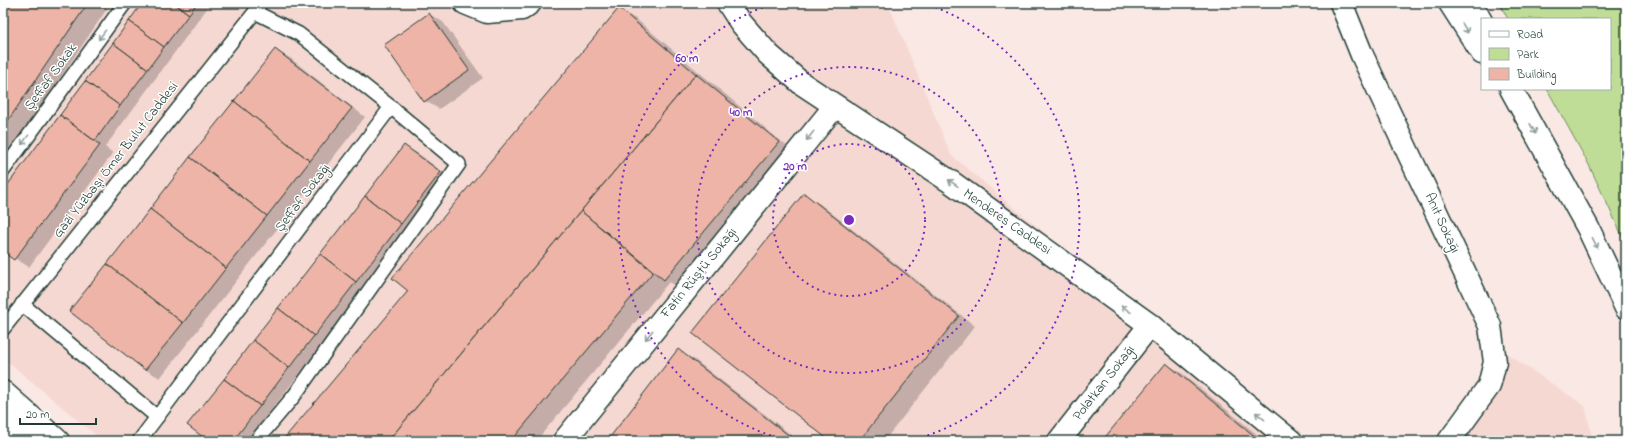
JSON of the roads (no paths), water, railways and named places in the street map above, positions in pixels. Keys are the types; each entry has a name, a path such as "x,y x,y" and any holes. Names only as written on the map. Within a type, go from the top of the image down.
{"main road":[{"path":"465,3 487,12 522,9 530,3"},
{"name":"Menderes Caddesi","path":"728,3 741,22 768,54 801,83 951,182 1150,326 1291,441"},
{"name":"Anıt Sokağı","path":"1341,3 1362,55 1490,326 1495,362 1489,386 1449,441"},
{"path":"1450,3 1481,51"},
{"path":"1471,3 1481,21"},
{"path":"1511,91 1588,228 1626,308"},
{"name":"Fatin Rüştü Sokağı","path":"564,441 835,106"},
{"name":"Polatkan Sokağı","path":"1059,441 1150,326"},
{"path":"3,392 58,441"},
{"path":"3,420 27,441"}],"lane":[{"name":"Şeffaf Sokak","path":"3,171 125,3"},
{"path":"256,441 294,396 459,164 391,107 299,34 257,7"},
{"name":"Gazi Yüzbaşı Ömer Bulut Caddesi","path":"3,329 257,7"},
{"name":"Şeffaf Sokağı","path":"139,441 391,107"},
{"path":"22,304 157,417"}]}
